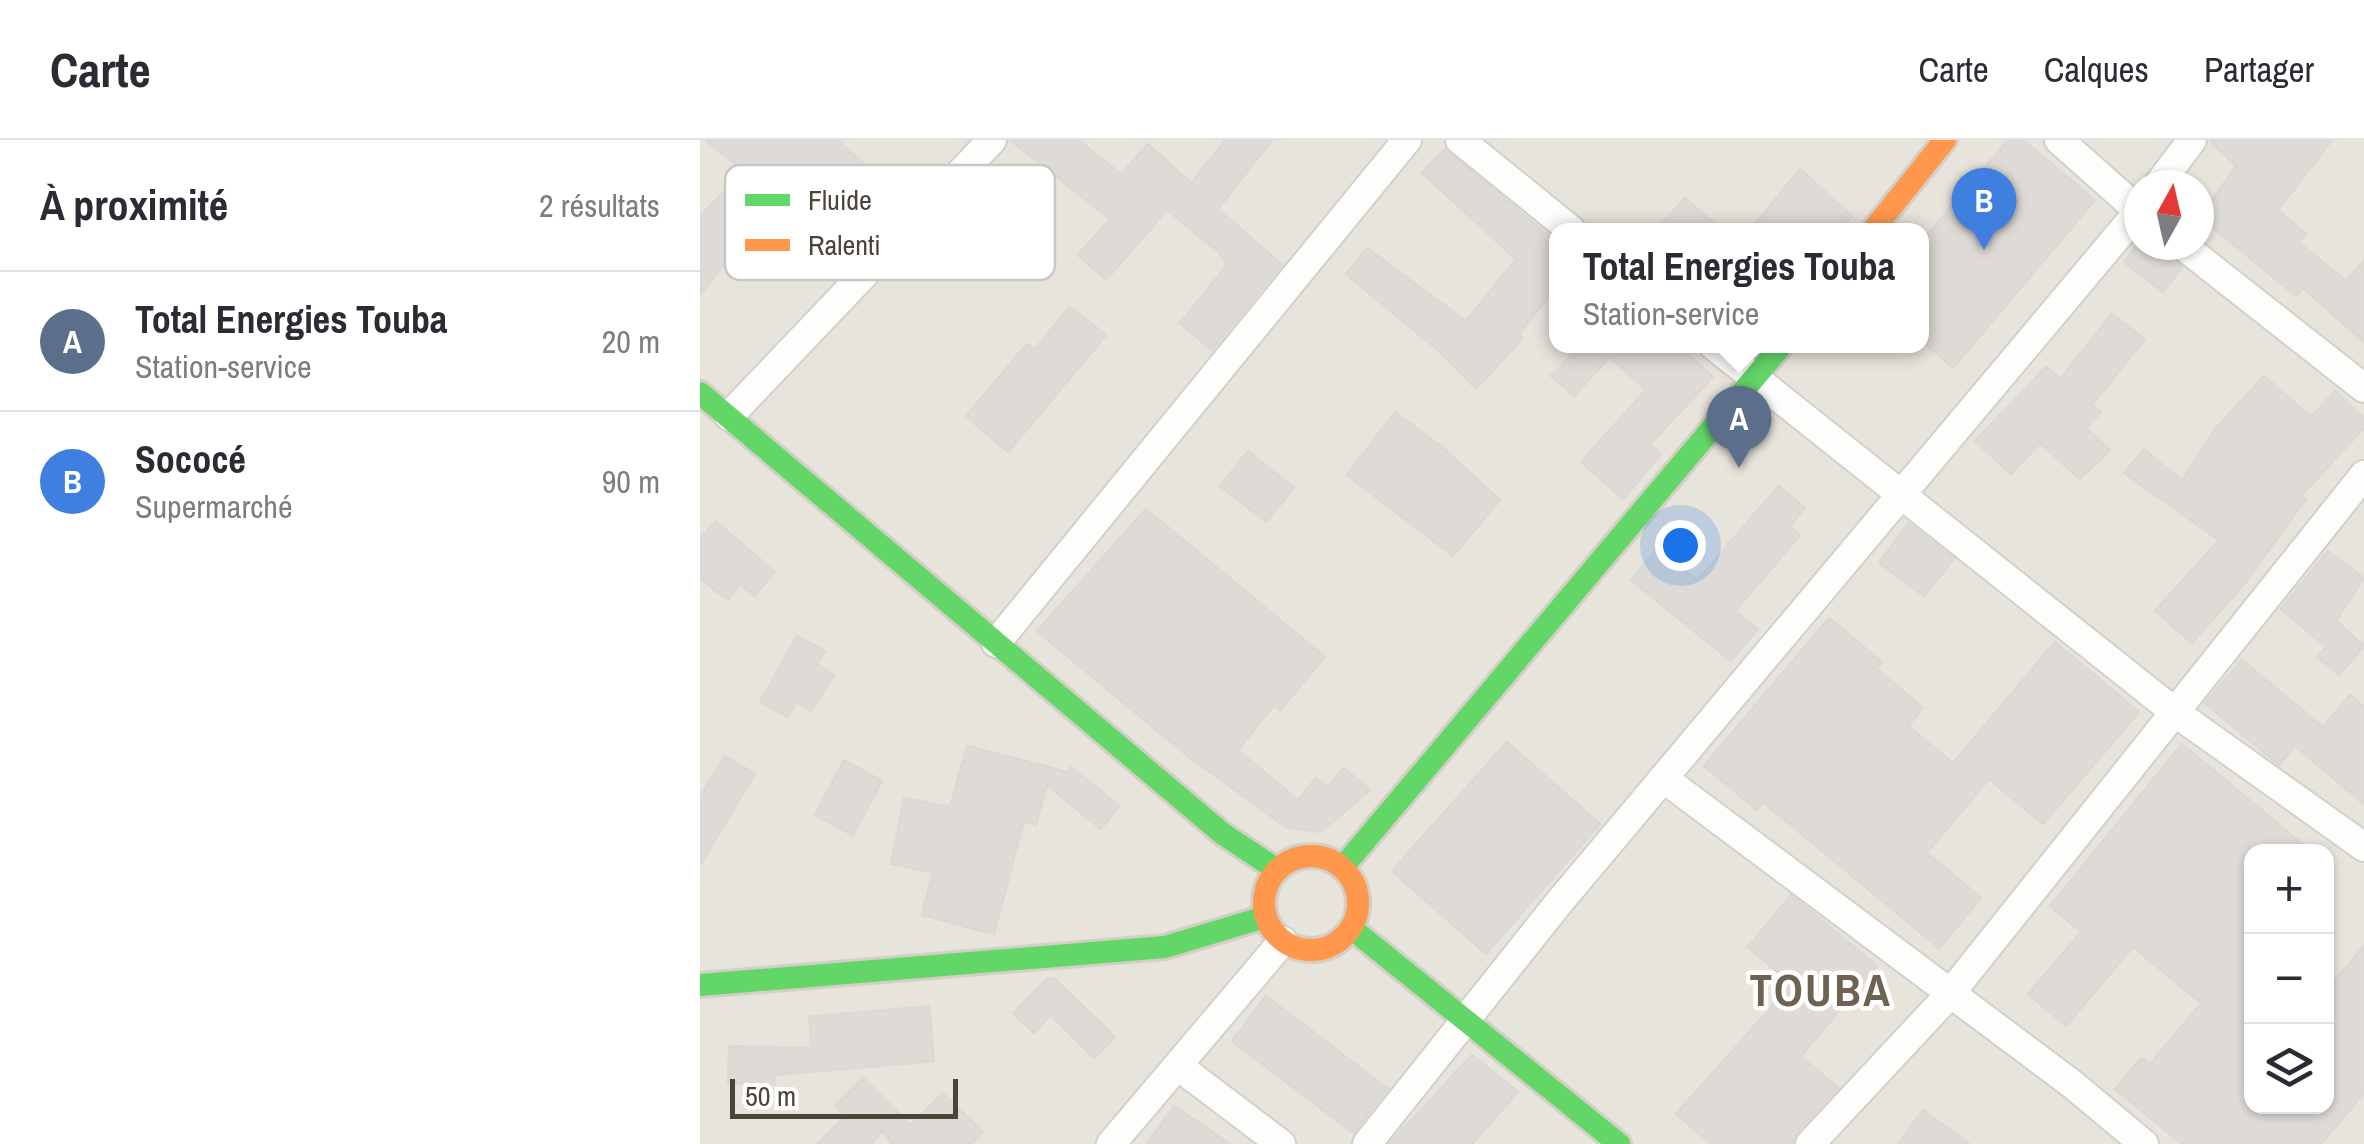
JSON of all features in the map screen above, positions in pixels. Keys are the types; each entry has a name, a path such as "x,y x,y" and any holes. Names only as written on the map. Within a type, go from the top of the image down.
{"street":[{"path":"968,165 992,140"},
{"path":"996,643 1407,140"},
{"path":"1460,140 1562,223"},
{"path":"1879,223 1945,140"},
{"path":"1367,1144 1662,778 2139,211 2059,140"},
{"path":"2169,170 2192,140"},
{"path":"2201,260 2364,388"},
{"path":"729,416 859,280"},
{"path":"1722,353 1900,498 2176,712 2364,847"},
{"path":"1343,867 1776,353"},
{"path":"700,394 1223,834 1276,869"},
{"path":"1810,1144 1948,995 2364,475"},
{"path":"1662,778 2072,1084 2144,1144"},
{"path":"1310,855 1343,867 1358,896 1352,928 1338,942 1320,949 1300,949 1282,941 1265,917 1267,884 1276,869 1310,855"},
{"path":"700,985 1165,947 1265,917"},
{"path":"1352,928 1619,1144"},
{"path":"1111,1144 1282,941"},
{"path":"1178,1066 1281,1144"}],"shaded area":[{"path":"700,140 2364,140 2364,1144 700,1144"}],"building":[{"path":"705,140 837,140 865,165 736,165"},
{"path":"1010,140 1078,140 1121,174 1148,144 1191,183 1226,140 1272,140 1218,209 1282,265 1212,350 1180,323 1228,264 1216,250 1167,210 1106,280 1078,255 1110,219 1055,176 1055,165 1042,165"},
{"path":"2008,140 2023,140 2095,200 1953,368 1929,347 1929,233"},
{"path":"2209,140 2332,140 2278,210 2306,234 2298,242 2346,281 2364,260 2364,342 2303,288 2296,296 2214,229 2214,197 2236,166"},
{"path":"1445,149 1549,236 1549,296 1519,334 1523,338 1476,389 1440,352 1346,274 1367,248 1466,321 1516,259 1422,173"},
{"path":"1800,169 1852,216 1846,223 1756,223"},
{"path":"725,190 725,264 700,295 700,216"},
{"path":"1685,198 1714,223 1662,223"},
{"path":"2176,260 2182,267 2163,292 2124,262"},
{"path":"1070,307 1106,335 1008,452 966,416 1027,344 1034,350"},
{"path":"2112,314 2145,339 2092,405 2101,412 2086,428 2110,450 2080,479 2040,443 2011,474 1975,441 2046,367 2060,379"},
{"path":"1573,353 1687,353 1713,377 1650,444 1661,454 1623,499 1581,462 1646,390 1610,357 1574,396 1551,376"},
{"path":"2264,376 2311,417 2335,391 2364,418 2364,428 2301,496 2306,499 2245,583 2192,643 2155,611 2219,540 2124,473 2144,449 2182,481 2215,429"},
{"path":"1395,412 1442,447 1500,500 1453,556 1347,475"},
{"path":"1248,451 1294,488 1266,522 1220,486"},
{"path":"1779,486 1805,508 1790,526 1800,535 1735,611 1758,629 1731,661 1631,580 1657,548 1697,580"},
{"path":"1146,509 1325,657 1280,710 1274,705 1238,750 1298,800 1316,778 1327,787 1344,768 1370,790 1321,832 1286,827 1188,756 1037,631"},
{"path":"715,521 775,572 754,596 740,584 728,600 700,579 700,539"},
{"path":"1908,523 1954,559 1924,596 1879,563"},
{"path":"2328,551 2364,578 2336,621 2364,646 2339,675 2317,657 2326,647 2281,609"},
{"path":"1829,618 1882,662 1876,668 1923,708 1908,726 1953,763 2055,642 2139,712 2043,824 1989,779 1927,853 1981,898 1939,948 1763,802 1757,810 1704,766"},
{"path":"797,636 825,651 817,664 834,675 811,711 796,702 788,717 760,702"},
{"path":"2242,660 2323,727 2350,695 2364,707 2364,804 2295,746 2279,765 2205,703"},
{"path":"1507,742 1600,824 1486,954 1392,871"},
{"path":"2182,744 2302,844 2244,844 2244,1114 2334,1114 2334,982 2364,946 2364,1093 2321,1144 2182,1144 2115,1089 2141,1058 2150,1064 2201,1003 2133,947 2066,1026 2028,994 2081,932 2050,906"},
{"path":"967,746 1067,772 1071,767 1119,806 1101,829 1047,785 1036,825 1024,821 994,934 922,915 933,872 891,864 904,798 950,807"},
{"path":"725,756 755,774 700,865 700,797"},
{"path":"844,760 882,781 853,835 815,815"},
{"path":"1791,895 1877,966 1801,1056 1838,1088 1797,1132 1793,1144 1711,1144 1676,1114 1792,984 1748,947"},
{"path":"1047,979 1055,979 1115,1037 1094,1058 1051,1015 1034,1033 1013,1013"},
{"path":"1266,996 1388,1089 1353,1133 1232,1041"},
{"path":"929,1006 934,1061 775,1075 774,1085 728,1083 729,1046 812,1048 809,1017"},
{"path":"1472,1055 1518,1092 1472,1144 1389,1144"},
{"path":"863,1078 911,1125 943,1093 983,1132 971,1144 892,1144 883,1131 871,1144 817,1144 845,1116 835,1106"},
{"path":"1174,1106 1230,1144 1147,1144"},
{"path":"1923,1110 1969,1144 1898,1144"}],"traffic: fast":[{"path":"1343,867 1775,353"},
{"path":"700,393 1223,834 1276,869"},
{"path":"700,985 1165,947 1265,917"},
{"path":"1351,928 1619,1144"}],"traffic: slow":[{"path":"1879,223 1945,140"},
{"path":"1311,856 1329,859 1344,870 1355,885 1358,903 1355,921 1344,936 1329,947 1311,950 1293,947 1278,936 1267,921 1264,903 1267,885 1278,870 1293,859 1311,856"}],"place":[{"name":"Sococé","path":"1984,250"},
{"name":"Total Energies Touba","path":"1739,468"}],"district":[{"name":"TOUBA","path":"1821,990"}]}
